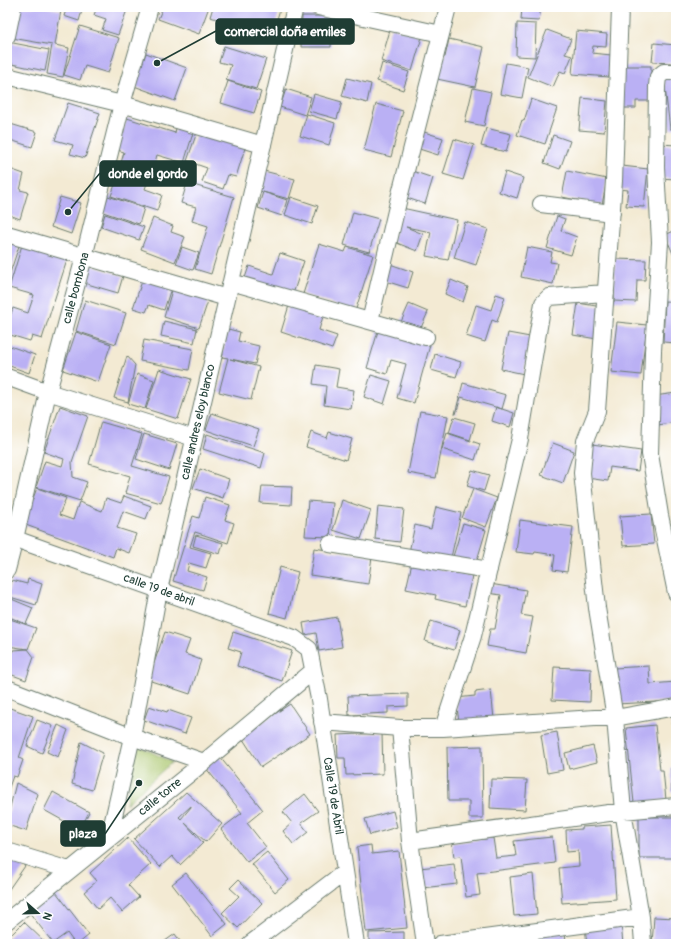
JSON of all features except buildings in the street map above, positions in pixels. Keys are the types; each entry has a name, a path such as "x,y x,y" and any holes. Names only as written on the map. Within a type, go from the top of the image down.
{"street":[{"path":"7,36 13,7"},
{"name":"calle bombona","path":"7,570 11,537 122,104 150,7"},
{"name":"calle andres eloy blanco","path":"109,838 132,737 159,590 295,7"},
{"path":"318,7 441,34"},
{"path":"370,321 399,198 448,7"},
{"path":"620,7 614,181 597,411 585,441 582,473 597,608 615,718 623,812 641,917 643,944"},
{"path":"676,72 664,72 658,78 657,86 656,167 660,242 653,351 650,454 660,515 676,593"},
{"path":"7,76 122,104 263,145"},
{"path":"541,204 612,213"},
{"path":"7,234 227,298"},
{"path":"231,282 426,337"},
{"path":"443,728 473,636 520,439 543,302 549,297 606,293"},
{"path":"7,377 48,392 194,438"},
{"name":"calle 19 de abril","path":"11,537 294,638 309,649"},
{"path":"330,544 489,570"},
{"name":"Calle 19 de Abril","path":"309,649 322,722 356,944"},
{"name":"calle torre","path":"7,921 204,762 313,671"},
{"path":"7,688 132,737 204,762"},
{"path":"322,722 400,728 443,728 615,718 676,707"},
{"path":"400,728 410,841 425,944"},
{"path":"410,841 676,806"},
{"path":"7,851 69,870"},
{"path":"250,944 345,872"},
{"path":"440,944 641,917"}],"green space":[{"path":"135,744 172,762 126,804"}],"place":[{"name":"comercial doña emiles","path":"157,63"},
{"name":"donde el gordo","path":"68,212"},
{"name":"plaza","path":"139,783"}]}
